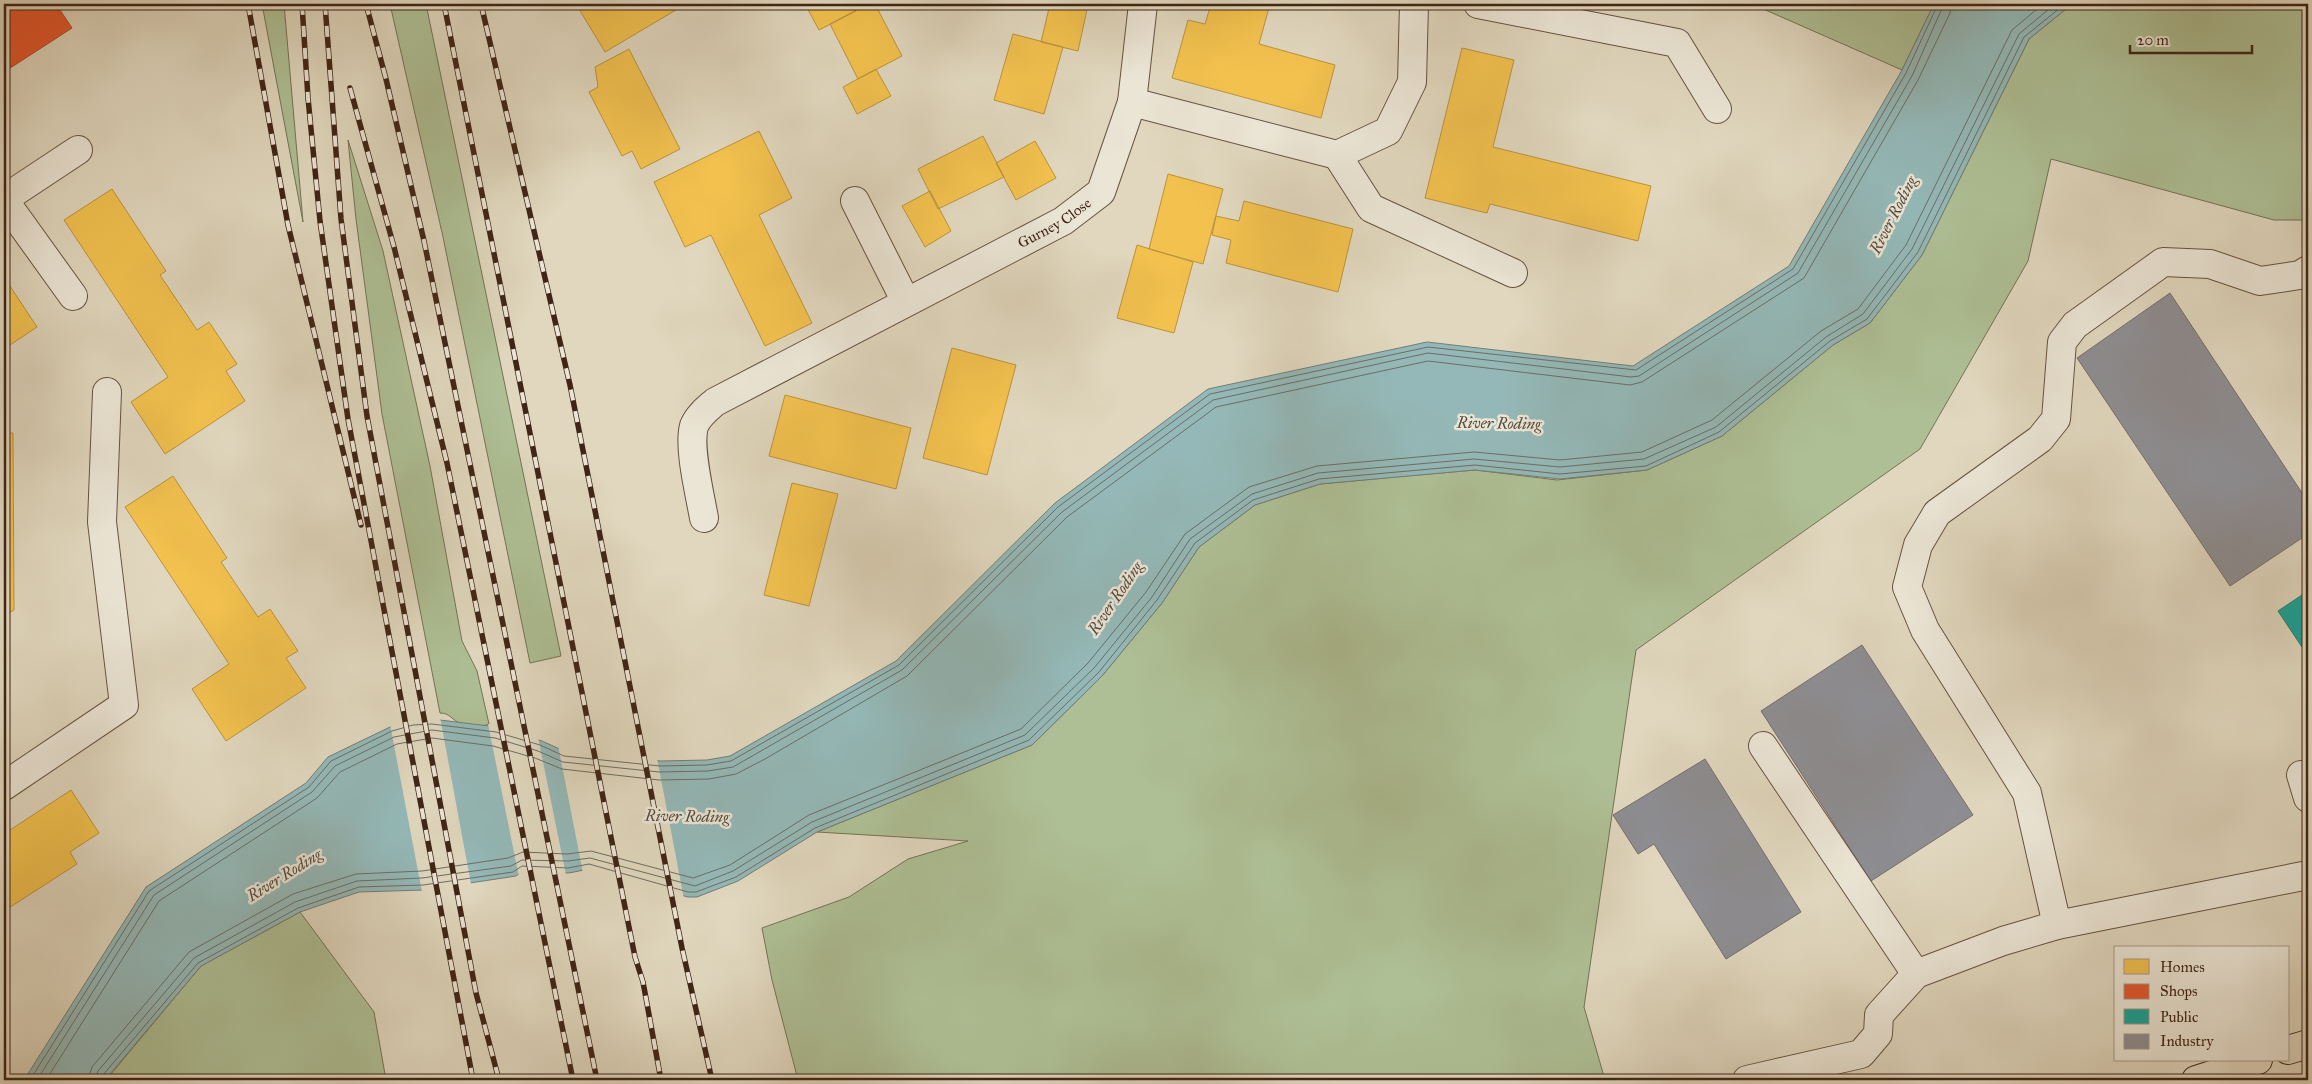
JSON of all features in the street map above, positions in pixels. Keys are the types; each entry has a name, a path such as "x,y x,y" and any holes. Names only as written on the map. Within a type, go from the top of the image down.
{"highway":[{"path":"2290,1049 2308,1044"},
{"path":"2196,1080 2252,1062"}],"street":[{"name":"Gurney Close","path":"704,518 693,452 694,426 700,416 714,402 1064,221 1101,192 1132,102 1143,4"},
{"path":"1132,102 1337,154 1388,131 1412,82 1414,4"},
{"path":"1478,4 1677,43 1718,109"},
{"path":"73,296 4,200 78,150"},
{"path":"1337,154 1371,208 1514,273"},
{"path":"855,201 906,302"},
{"path":"2057,925 2027,793 1925,630 1907,587 1918,545 1936,513 2040,439 2056,419 2062,342 2074,325 2163,262 2210,264 2260,282 2300,275 2308,270"},
{"path":"4,786 124,705 102,522 107,392"},
{"path":"1763,746 1916,974"},
{"path":"1747,1080 1861,1054 1878,1034 1879,1015 1916,974 2003,941 2057,925 2308,875"}],"green space":[{"path":"262,4 284,4 303,222"},
{"path":"390,4 426,4 561,656 530,663 443,237"},
{"path":"1752,4 1934,4 1902,70"},
{"path":"2072,4 2308,4 2308,220 2274,220 2051,159 2028,261 1920,449 1636,650 1584,1007 1605,1080 798,1080 772,980 762,928 849,897 908,859 968,841 817,832 1032,745 1102,676 1162,603 1199,547 1255,505 1320,484 1394,477 1475,470 1557,480 1647,470 1722,436 1833,345 1870,323 1922,255 2029,39"},
{"path":"348,140 383,251 430,466 462,641 477,671 489,724 486,725 461,724 449,715 440,713 382,414 356,219"},
{"path":"300,912 374,1012 386,1080 106,1080 201,966"}],"water":[{"name":"River Roding","path":"1934,4 2072,4 2029,39 1922,255 1870,323 1833,345 1722,436 1647,470 1560,479 1475,470 1320,484 1255,505 1199,547 1162,603 1102,676 1032,745 817,832 738,881 697,897 688,897 589,869 569,873 523,871 516,876 424,890 359,892 300,912 201,966 105,1080 24,1080 146,887 306,783 328,757 390,727 412,721 432,719 497,727 542,741 564,751 661,761 707,760 730,756 896,661 1055,503 1208,389 1427,342 1633,366 1789,266 1902,70"}],"pier":[{"path":"440,717 471,884 422,892 390,724 412,718"},
{"path":"488,724 538,737 566,875 523,874 519,877"},
{"path":"558,745 565,748 657,758 684,899 589,872 583,873"}],"building: Homes":[{"path":"576,4 686,4 605,52"},
{"path":"805,4 852,4 856,11 819,30"},
{"path":"868,4 875,4 902,56 858,79 830,24"},
{"path":"1050,4 1088,5 1078,51 1041,42"},
{"path":"1211,4 1270,4 1259,44 1335,65 1321,118 1172,78 1188,20 1205,24"},
{"path":"1013,34 1063,47 1044,114 994,100"},
{"path":"1462,48 1514,60 1493,147 1651,186 1638,241 1490,204 1487,213 1425,198"},
{"path":"629,49 680,149 641,169 632,151 622,156 589,92 598,87 595,67"},
{"path":"876,69 891,96 857,114 843,87"},
{"path":"759,131 792,198 759,215 812,323 765,346 711,235 685,247 654,182"},
{"path":"983,136 1004,177 938,209 918,169"},
{"path":"1035,141 1056,178 1016,200 996,163"},
{"path":"1168,174 1223,189 1203,264 1149,249"},
{"path":"112,189 166,271 160,275 197,330 209,322 237,364 226,371 245,401 165,454 131,402 168,377 64,220"},
{"path":"930,191 951,231 925,247 902,206"},
{"path":"1244,201 1353,229 1338,292 1226,263 1231,240 1212,235 1216,216 1239,221"},
{"path":"1137,245 1193,262 1174,333 1117,318"},
{"path":"8,283 37,327 4,349 4,286"},
{"path":"952,348 1016,365 987,475 923,458"},
{"path":"785,395 911,428 896,489 769,456"},
{"path":"4,433 13,433 14,610 4,616"},
{"path":"173,476 227,558 221,562 258,617 270,609 298,651 286,658 306,688 226,741 192,689 229,664 125,507"},
{"path":"792,483 838,494 809,606 764,595"},
{"path":"71,790 99,833 70,852 77,864 4,911 4,834"}],"building: Shops":[{"path":"4,4 56,4 72,28 4,72"}],"building: Public":[{"path":"2308,591 2308,656 2278,611"}],"building: Industry":[{"path":"2170,293 2308,502 2308,534 2230,586 2077,358"},
{"path":"1862,645 1973,815 1871,881 1761,711"},
{"path":"1705,759 1801,912 1726,959 1654,844 1638,854 1613,815"}],"railway":[{"path":"248,4 288,225 361,525"},
{"path":"302,4 308,98 320,221 348,419 473,1080"},
{"path":"325,4 341,219 367,416 476,993 499,1080"},
{"path":"366,4 386,79 424,241 597,1080"},
{"path":"444,4 635,957 643,982 661,1080"},
{"path":"481,4 570,385 682,948 712,1080"},
{"path":"350,88 394,247 447,463 573,1080"}]}
